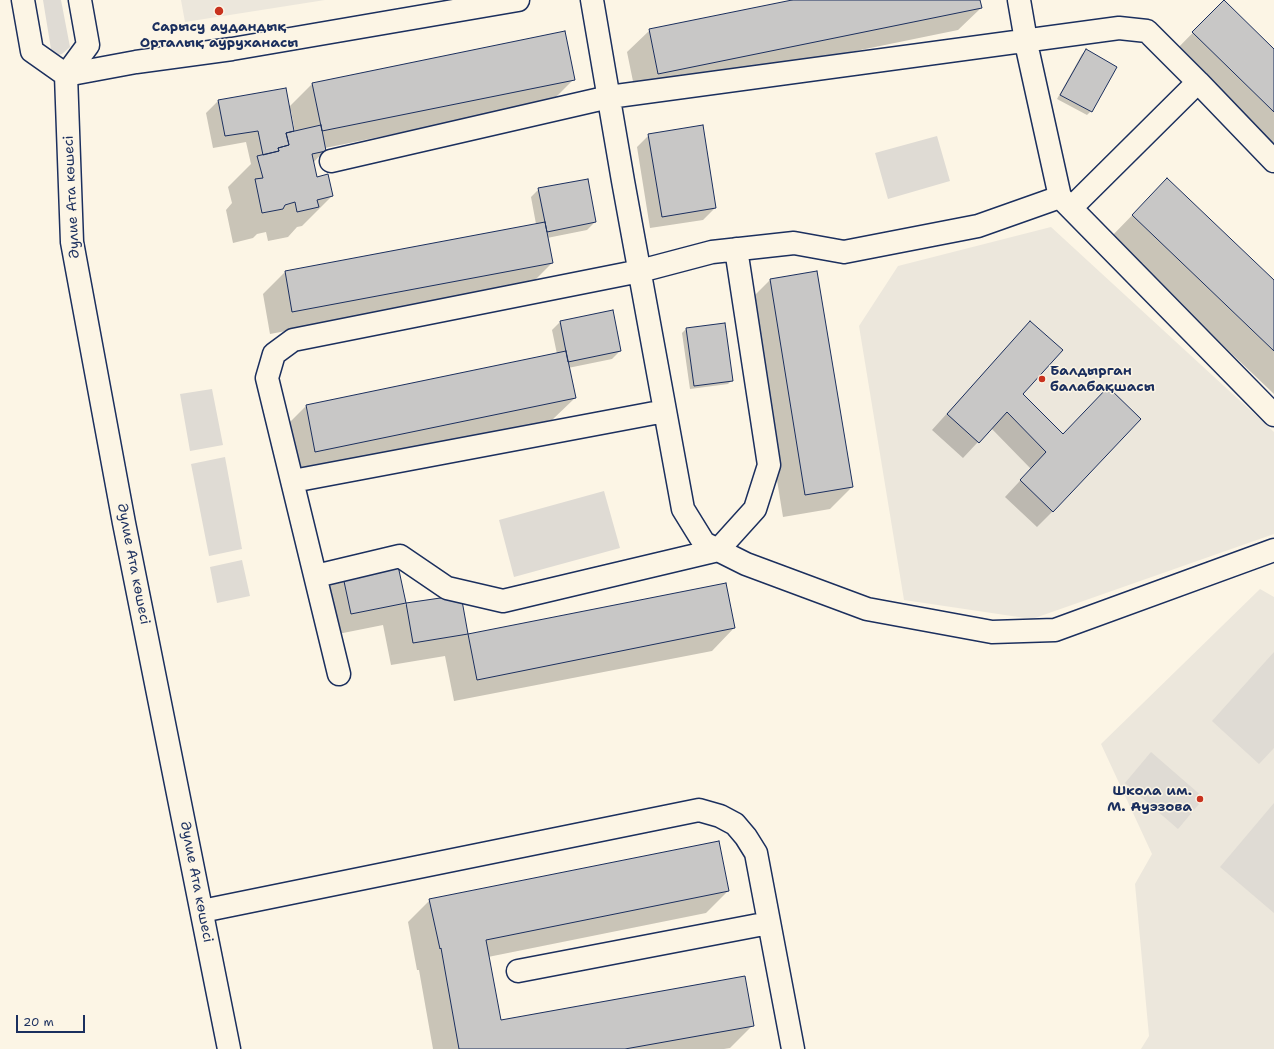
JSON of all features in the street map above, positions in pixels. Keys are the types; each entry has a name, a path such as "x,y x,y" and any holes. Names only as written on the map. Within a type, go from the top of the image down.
{"main road":[{"path":"23,0 32,51 66,75 136,62 232,49 518,0"},
{"path":"66,75 88,45 80,0"},
{"path":"592,0 683,509 704,543 746,564 867,609 992,632 1055,630 1274,550"},
{"path":"1019,0 1026,40 1065,202 1274,415"},
{"path":"331,161 609,97 1118,28 1147,31 1274,160"},
{"name":"Әулие Ата көшесі","path":"66,75 72,242 120,500 230,1049"},
{"path":"339,674 267,378 274,354 293,340 640,271 712,252 794,242 844,252 978,226 1065,202 1198,82"},
{"path":"316,576 400,556 447,588 503,601 718,550 755,509 769,465 736,250"},
{"path":"292,481 665,411"},
{"path":"202,911 699,810 720,816 735,824 746,837 756,853 793,1049"},
{"path":"518,971 769,923"}],"shaded area":[{"path":"43,0 61,0 70,47 62,54 58,55 51,49"},
{"name":"Сарысу аудандық Орталық ауруханасы","path":"181,0 325,0 185,22"},
{"path":"937,136 950,181 888,199 875,153"},
{"name":"Балдырган балабақшасы","path":"1051,227 1274,432 1274,534 1032,619 904,600 859,326 898,266"},
{"path":"212,389 223,445 190,451 180,394"},
{"path":"225,457 242,549 209,556 191,464"},
{"path":"604,491 620,548 514,577 499,520"},
{"path":"242,560 250,596 217,603 210,567"},
{"name":"Школа им. М. Ауэзова","path":"1260,589 1274,597 1274,1049 1141,1049 1149,1036 1135,884 1152,854 1101,744"},
{"path":"1274,652 1274,748 1259,764 1212,721"},
{"path":"1151,752 1204,798 1178,829 1125,783"},
{"path":"1274,803 1274,913 1220,867"}],"building":[{"path":"792,0 980,0 982,8 658,74 649,29"},
{"path":"1224,0 1274,49 1274,112 1192,32"},
{"path":"565,31 575,80 322,131 312,83"},
{"path":"1086,49 1117,67 1092,112 1060,95"},
{"path":"286,88 294,131 286,133 289,145 278,148 279,151 263,155 258,131 225,136 218,100"},
{"path":"321,125 326,151 312,154 317,177 328,174 333,196 317,200 319,207 297,212 295,202 285,205 283,209 262,213 255,179 263,178 257,156 279,151 278,148 289,145 286,133"},
{"path":"703,125 716,208 662,217 648,134"},
{"path":"1167,178 1274,280 1274,351 1132,215"},
{"path":"588,179 596,222 547,232 538,188"},
{"path":"545,222 553,263 292,312 285,271"},
{"path":"817,271 853,487 805,495 770,279"},
{"path":"613,310 621,351 568,362 560,321"},
{"path":"1030,321 1063,350 1023,394 1063,434 1108,387 1141,419 1053,512 1020,480 1046,452 1007,412 979,443 947,414"},
{"path":"725,323 733,381 694,386 686,328"},
{"path":"566,351 576,398 315,452 306,405"},
{"path":"397,561 406,603 351,614 342,572"},
{"path":"726,583 735,628 477,680 468,634"},
{"path":"461,595 468,634 413,643 406,603"},
{"path":"719,841 729,891 486,940 501,1020 745,976 754,1026 625,1049 459,1049 441,948 440,949 429,899"}],"place":[{"name":"Сарысу аудандық Орталық ауруханасы","path":"219,11"},
{"name":"Балдырган балабақшасы","path":"1042,379"},
{"name":"Школа им. М. Ауэзова","path":"1200,799"}]}
